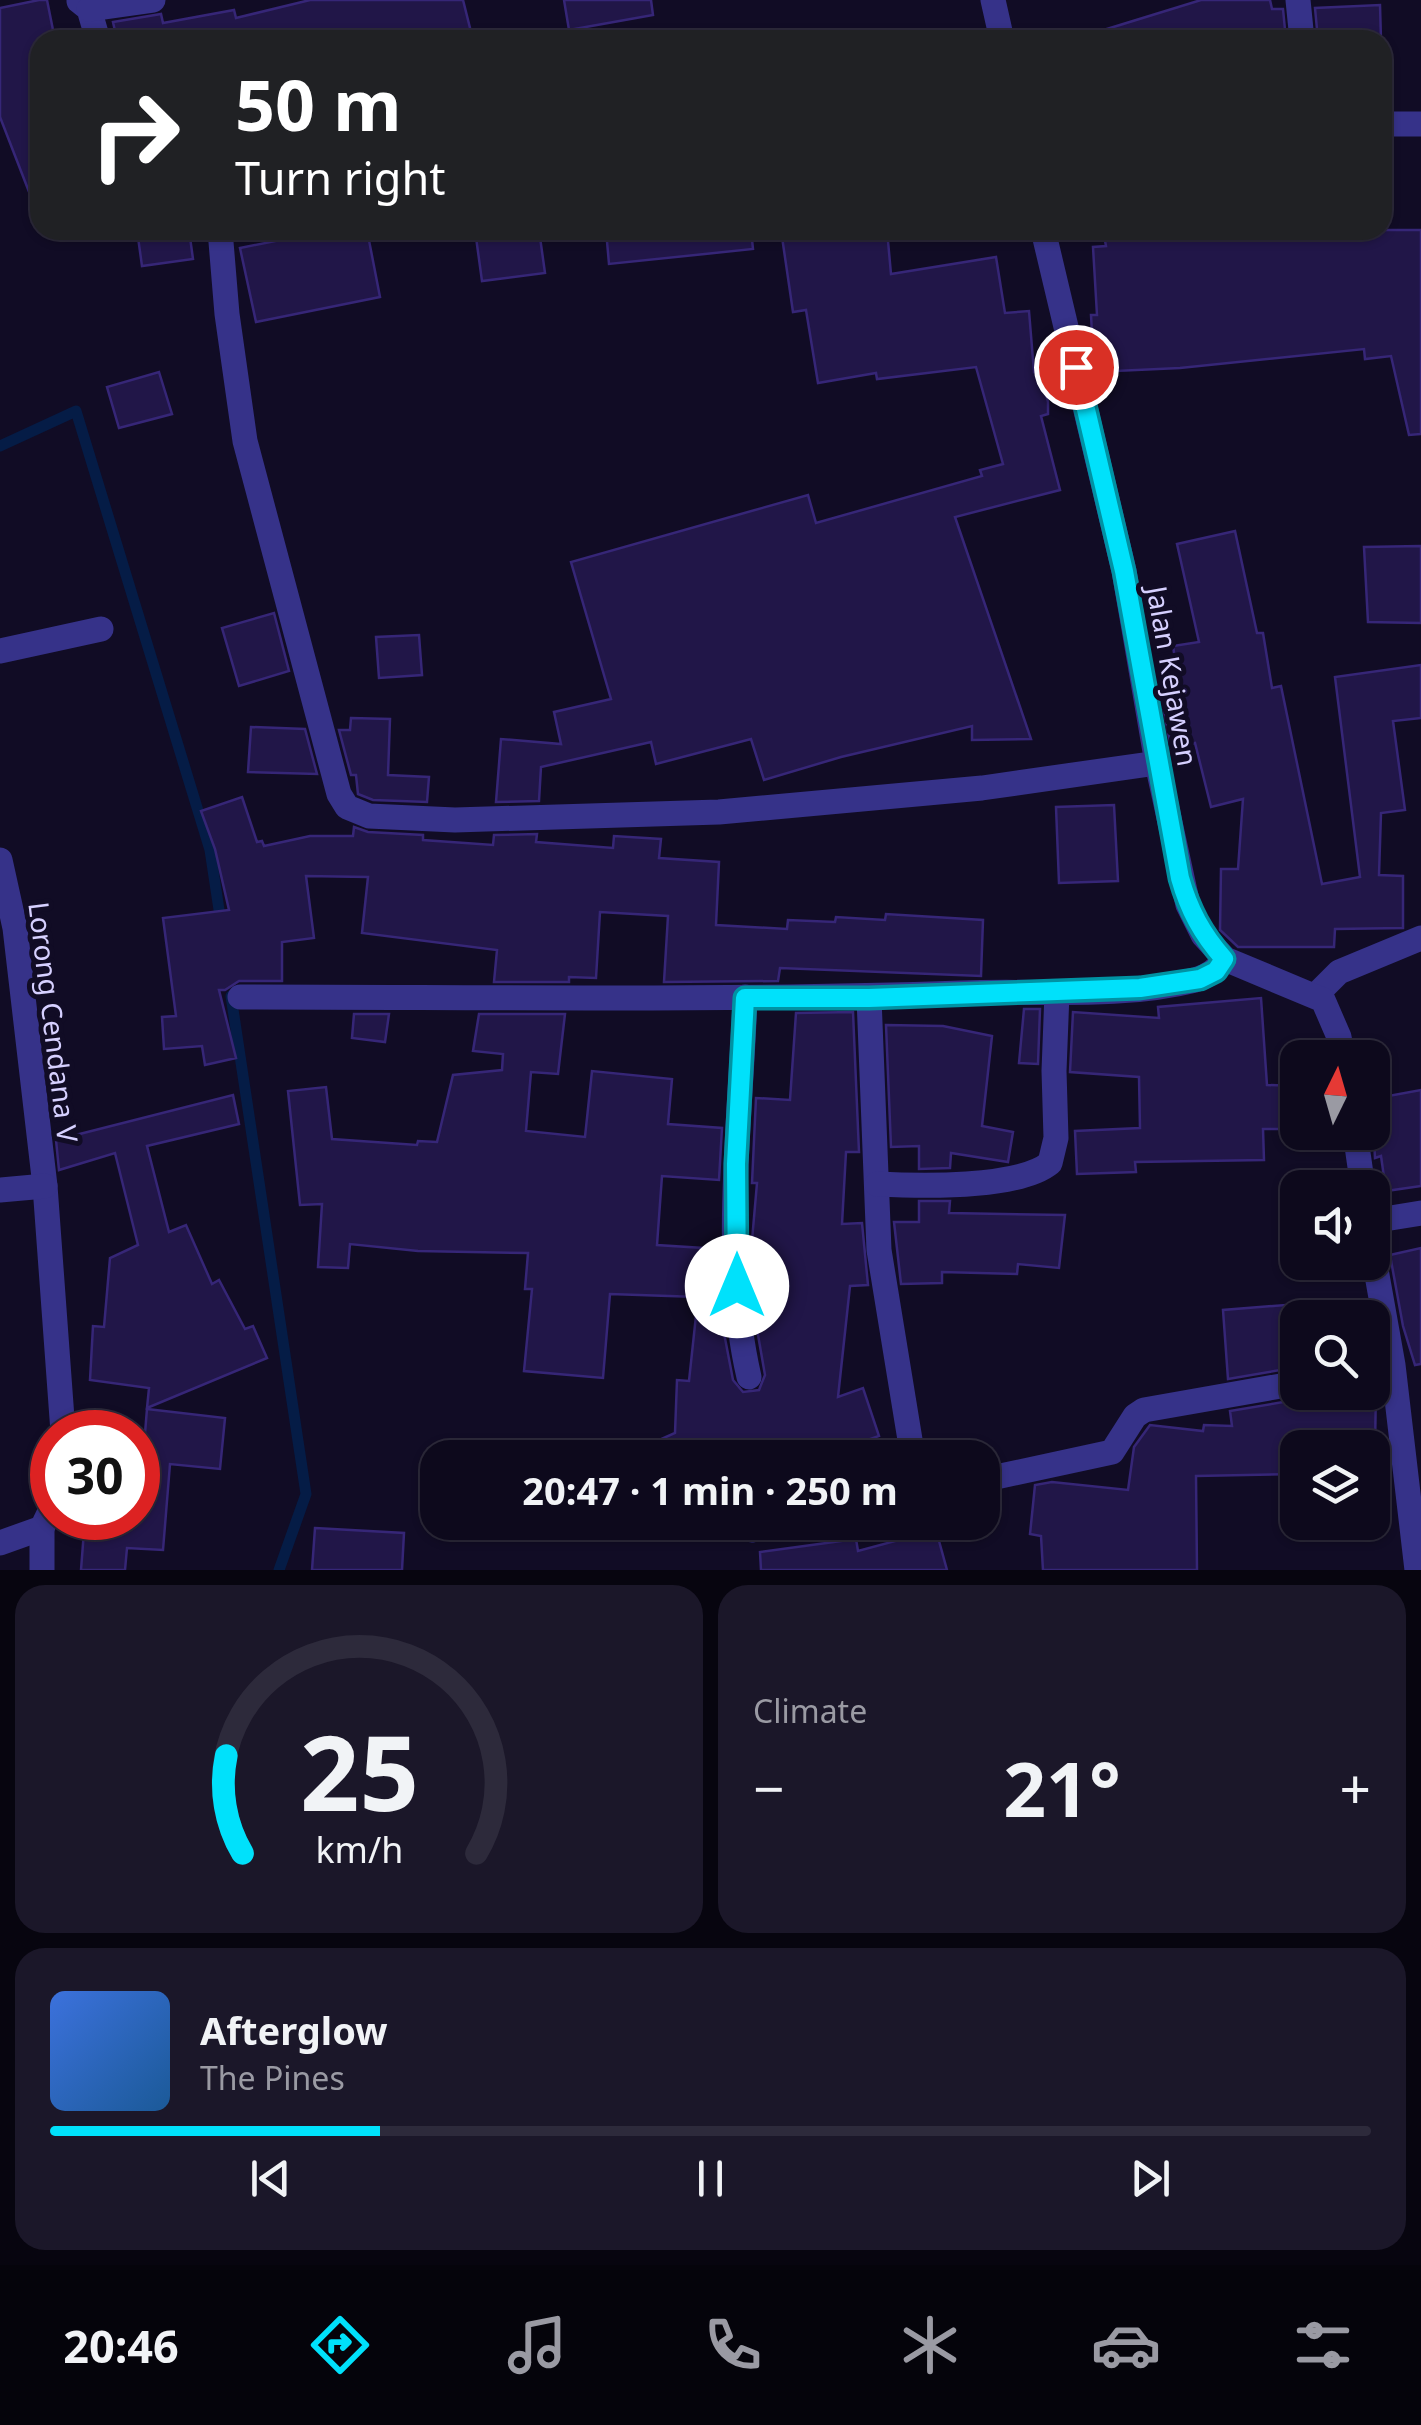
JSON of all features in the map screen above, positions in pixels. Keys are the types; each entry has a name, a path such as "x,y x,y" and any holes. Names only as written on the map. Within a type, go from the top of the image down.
{"street":[{"path":"94,30 83,5 153,0"},
{"path":"993,0 1000,30"},
{"path":"1298,0 1301,30"},
{"path":"1392,124 1421,124"},
{"path":"221,240 245,441 339,794 347,807 369,816 455,820 719,812 982,788 1157,762"},
{"name":"Jalan Kejawen","path":"1045,240 1124,571 1157,762 1188,905 1202,935 1224,959"},
{"path":"0,651 101,629"},
{"name":"Lorong Cendana V","path":"0,860 16,928 45,1186 61,1410"},
{"path":"1316,995 1328,980 1351,966 1420,935"},
{"path":"240,997 869,998 1058,992 1200,979 1216,971 1224,959 1316,995 1328,1006 1337,1040"},
{"path":"876,1184 960,1184 1032,1173 1050,1163 1056,1138 1058,992"},
{"path":"745,998 736,1164 737,1318 749,1377"},
{"path":"869,998 879,1250 910,1440"},
{"path":"0,1190 45,1186"},
{"path":"1390,1218 1421,1213"},
{"path":"1390,1383 1412,1432 1417,1570"},
{"path":"1000,1476 1112,1452 1135,1416 1144,1410 1280,1385"},
{"path":"0,1543 30,1527"},
{"path":"42,1570 45,1540"}],"building":[{"path":"47,0 53,30 30,30 30,194 0,117 0,8"},
{"path":"310,0 463,0 470,30 115,30 113,22 161,14 163,23 234,10 236,18"},
{"path":"564,0 651,0 653,15 569,30"},
{"path":"1201,0 1270,0 1272,9 1283,9 1285,30 1104,30"},
{"path":"1380,5 1381,30 1317,30 1315,8"},
{"path":"1392,230 1421,230 1421,434 1409,435 1391,356 1365,359 1364,349 1180,368 1094,372 1091,315 1097,315 1093,247 1106,246 1105,240 1392,240"},
{"path":"138,240 190,240 193,259 142,266"},
{"path":"280,240 369,240 380,297 256,322 240,248"},
{"path":"476,240 540,240 545,273 482,281"},
{"path":"607,240 752,240 753,249 609,264"},
{"path":"782,240 888,240 891,274 996,257 1005,313 1029,311 1034,372 1040,371 1048,402 1048,414 1041,416 1060,490 955,517 1031,739 972,740 972,726 764,780 751,739 656,764 651,742 541,767 539,801 496,802 501,739 561,744 554,712 611,699 571,562 808,495 816,523 982,476 980,470 1003,464 976,367 877,379 876,373 818,383 806,310 793,312"},
{"path":"159,372 172,414 119,428 107,387"},
{"path":"1235,531 1257,633 1263,633 1272,688 1281,686 1322,884 1360,877 1335,677 1421,665 1421,718 1393,721 1405,810 1381,813 1379,875 1403,876 1403,928 1335,929 1334,947 1238,947 1220,930 1221,869 1238,869 1243,799 1211,807 1195,743 1171,748 1164,710 1182,706 1173,646 1199,642 1177,544"},
{"path":"1421,546 1421,623 1368,622 1364,547"},
{"path":"274,613 289,671 239,686 222,628"},
{"path":"419,635 422,675 379,678 376,637"},
{"path":"351,718 390,719 388,775 429,777 427,802 373,800 358,794 356,775 351,775 339,730 350,730"},
{"path":"251,727 305,729 317,774 248,772"},
{"path":"242,797 257,842 262,841 264,846 310,836 353,836 354,827 368,832 423,835 423,840 493,845 494,835 537,834 536,842 613,848 614,836 661,839 659,858 719,862 716,925 787,929 788,920 885,920 886,914 983,920 981,976 780,968 778,981 664,982 668,916 600,912 596,978 494,982 497,950 362,933 368,877 306,876 314,938 282,942 282,981 239,981 219,990 236,1058 205,1065 202,1046 164,1049 162,1017 176,1016 163,918 229,910 215,849 201,811"},
{"path":"1114,805 1118,881 1059,883 1056,807"},
{"path":"1261,998 1267,1085 1280,1085 1280,1129 1263,1129 1264,1160 1135,1162 1136,1172 1077,1174 1075,1131 1140,1128 1139,1077 1070,1072 1073,1012 1159,1018 1158,1007"},
{"path":"1024,1009 1040,1009 1038,1064 1019,1063"},
{"path":"853,1012 859,1152 846,1152 842,1224 862,1223 868,1285 850,1286 838,1397 863,1388 879,1436 868,1440 659,1440 675,1433 677,1380 689,1381 698,1297 610,1294 603,1378 524,1371 532,1289 525,1289 528,1253 418,1251 350,1244 348,1268 318,1267 322,1204 300,1205 288,1091 326,1087 332,1139 417,1145 418,1141 437,1142 453,1075 502,1070 503,1054 473,1051 479,1014 565,1014 558,1074 531,1072 526,1131 585,1137 592,1071 672,1079 668,1124 722,1128 719,1180 662,1176 657,1245 719,1249 724,1333 733,1380 743,1392 759,1390 765,1375 751,1252 757,1183 752,1183 756,1098 790,1100 796,1013"},
{"path":"354,1014 389,1014 385,1042 352,1038"},
{"path":"886,1025 943,1026 992,1036 982,1126 1013,1132 1008,1162 951,1153 950,1168 919,1169 919,1146 891,1147"},
{"path":"1421,1090 1421,1186 1390,1190 1390,1170 1383,1170 1381,1156 1375,1158 1375,1150 1390,1150 1390,1096"},
{"path":"233,1095 239,1124 147,1146 169,1232 186,1225 212,1284 219,1280 245,1329 253,1326 267,1358 147,1408 149,1388 90,1380 93,1326 104,1327 110,1258 138,1245 115,1153 59,1170 56,1140"},
{"path":"919,1201 950,1201 949,1213 1065,1215 1059,1268 1018,1264 1017,1274 942,1272 942,1283 901,1284 894,1222 919,1222"},
{"path":"1421,1248 1421,1364 1415,1365 1403,1326 1390,1255"},
{"path":"1280,1305 1280,1370 1228,1379 1223,1310"},
{"path":"1280,1403 1280,1410 1376,1410 1375,1430 1280,1430 1280,1474 1196,1476 1197,1570 1043,1570 1041,1536 1030,1534 1035,1485 1052,1482 1128,1490 1134,1447 1150,1425 1203,1431 1204,1425 1232,1426 1230,1411"},
{"path":"160,1410 225,1418 220,1469 170,1464 163,1550 127,1548 125,1570 81,1570 83,1540 160,1540"},
{"path":"315,1528 404,1533 402,1570 312,1570"},
{"path":"849,1540 856,1540 858,1551 899,1540 939,1540 947,1570 761,1570 760,1552"}],"waterway":[{"path":"0,446 76,411 210,850 221,923"},
{"path":"231,996 306,1494 279,1570"}],"route":[{"path":"737,1286 736,1164 742,1111 745,998 869,998 1140,988 1200,979 1216,971 1224,959 1202,935 1180,878 1124,571 1076,367"}]}
